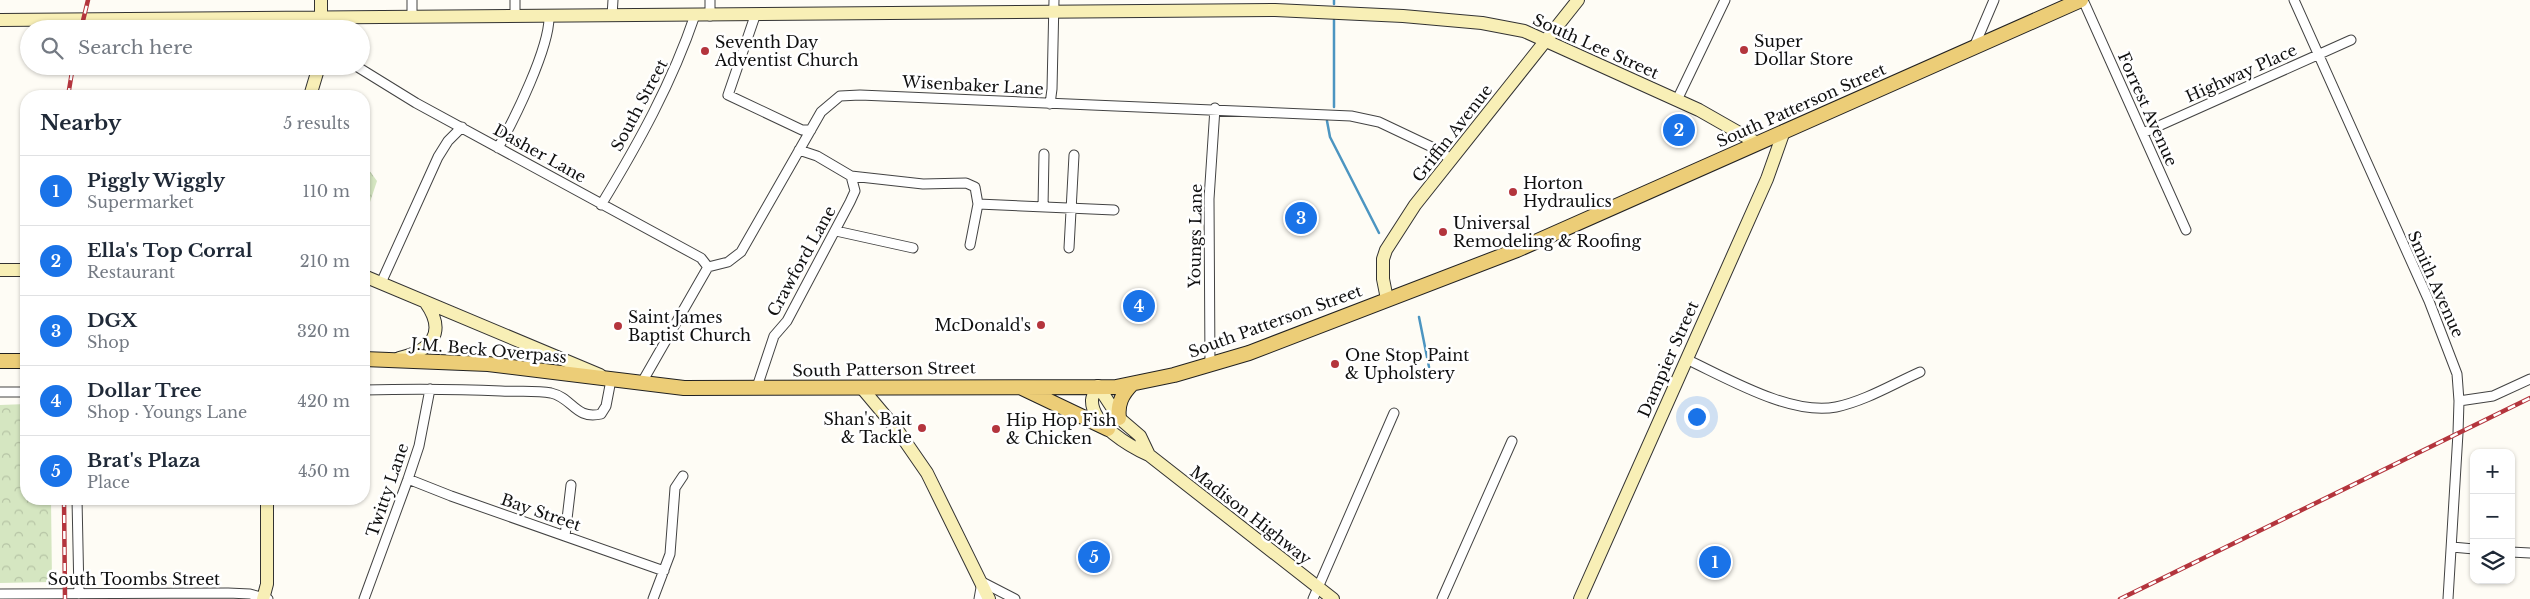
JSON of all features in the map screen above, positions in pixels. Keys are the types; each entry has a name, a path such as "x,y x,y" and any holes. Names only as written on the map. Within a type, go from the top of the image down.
{"main road":[{"name":"South Patterson Street","path":"611,380 684,388 1098,386 1132,384 1210,365 1249,353 1518,250 2082,0"},
{"name":"J.M. Beck Overpass","path":"370,359 488,364 611,380"},
{"path":"0,361 20,361"},
{"path":"1119,418 1117,407 1126,390 1132,384"},
{"path":"1017,385 1108,429"}],"street":[{"path":"321,0 322,20"},
{"path":"412,0 412,17"},
{"path":"515,0 515,16"},
{"path":"612,16 613,0"},
{"path":"710,0 710,16"},
{"name":"Griffin Avenue","path":"1387,299 1383,279 1383,259 1386,250 1415,205 1578,0"},
{"path":"1677,100 1725,0"},
{"path":"1974,47 1994,0"},
{"name":"Forrest Avenue","path":"2082,0 2186,230"},
{"name":"Smith Avenue","path":"2294,0 2443,336 2457,374 2459,401 2448,599"},
{"path":"1050,104 1055,6"},
{"name":"South Lee Street","path":"367,20 412,17 755,16 1055,6 1276,10 1364,14 1482,23 1524,31 1546,40 1677,100 1757,143"},
{"path":"498,148 507,132 548,38 550,16"},
{"name":"South Street","path":"601,204 637,144 680,60 695,16"},
{"path":"755,16 728,95 802,130 811,130"},
{"name":"South Lee Street","path":"0,20 20,20"},
{"name":"Highway Place","path":"2143,133 2350,40"},
{"path":"312,90 316,75"},
{"name":"Dasher Lane","path":"370,75 416,103 701,258 708,267"},
{"name":"Wisenbaker Lane","path":"708,267 728,262 741,252 826,106 840,96 846,95 1050,104 1215,108 1340,115 1372,120 1409,135 1452,160"},
{"name":"Youngs Lane","path":"1210,365 1209,199 1215,108"},
{"path":"381,283 438,157 448,141 462,127"},
{"name":"Dampier Street","path":"1580,599 1767,179 1784,131"},
{"path":"799,150 817,156 851,176 923,184 966,183 975,187 978,204 970,245"},
{"path":"1043,207 1044,154"},
{"path":"1069,248 1074,155"},
{"name":"Crawford Lane","path":"756,388 774,336 787,321 836,231 855,191 851,176"},
{"path":"978,204 1114,210"},
{"path":"836,231 913,248"},
{"path":"641,384 708,267"},
{"path":"0,270 20,270"},
{"path":"370,278 611,380 606,406 601,414 590,416 580,412 566,399 551,393 430,389 370,390"},
{"path":"392,359 415,354 432,341 436,320 426,303"},
{"path":"1686,359 1782,402 1815,408 1835,407 1850,402 1920,372"},
{"path":"2459,401 2493,396 2530,380"},
{"name":"Madison Highway","path":"1098,386 1119,418 1140,436 1150,455"},
{"name":"Madison Highway","path":"1098,386 1092,399 1094,410 1108,429 1133,448 1150,455 1316,593 1333,599"},
{"path":"861,387 898,431 927,473 989,599"},
{"name":"Twitty Lane","path":"364,599 419,446 430,389"},
{"path":"0,392 20,392"},
{"path":"1316,593 1394,413"},
{"path":"1442,599 1512,441"},
{"path":"653,599 673,542 675,488 683,476"},
{"name":"Bay Street","path":"408,479 664,571"},
{"path":"565,536 571,485"},
{"path":"77,505 79,594"},
{"path":"265,599 267,584 267,505"},
{"path":"2452,547 2470,549"},
{"path":"2515,552 2530,553"},
{"path":"979,599 982,582"},
{"path":"982,582 1015,599"},
{"name":"South Toombs Street","path":"0,594 228,593 265,599"}],"green space":[{"path":"370,171 377,181 370,202"},
{"path":"20,404 20,505 51,505 52,582 0,583 0,405"}],"waterway":[{"path":"1334,20 1334,107"},
{"path":"1327,121 1330,137 1379,233"},
{"path":"1419,317 1429,367"}],"railway":[{"path":"83,20 88,0"},
{"path":"69,90 72,75"},
{"path":"2120,599 2530,398"},
{"path":"64,505 65,599"}],"place":[{"name":"Super Dollar Store","path":"1744,50"},
{"name":"Seventh Day Adventist Church","path":"705,51"},
{"name":"Ella's Top Corral","path":"1679,130"},
{"name":"Horton Hydraulics","path":"1513,192"},
{"name":"DGX","path":"1301,218"},
{"name":"Universal Remodeling & Roofing","path":"1443,232"},
{"name":"Dollar Tree","path":"1139,306"},
{"name":"McDonald's","path":"1041,325"},
{"name":"Saint James Baptist Church","path":"618,326"},
{"name":"One Stop Paint & Upholstery","path":"1335,364"},
{"name":"Shan's Bait & Tackle","path":"922,428"},
{"name":"Hip Hop Fish & Chicken","path":"996,429"},
{"name":"Brat's Plaza","path":"1094,557"},
{"name":"Piggly Wiggly","path":"1715,562"}]}
